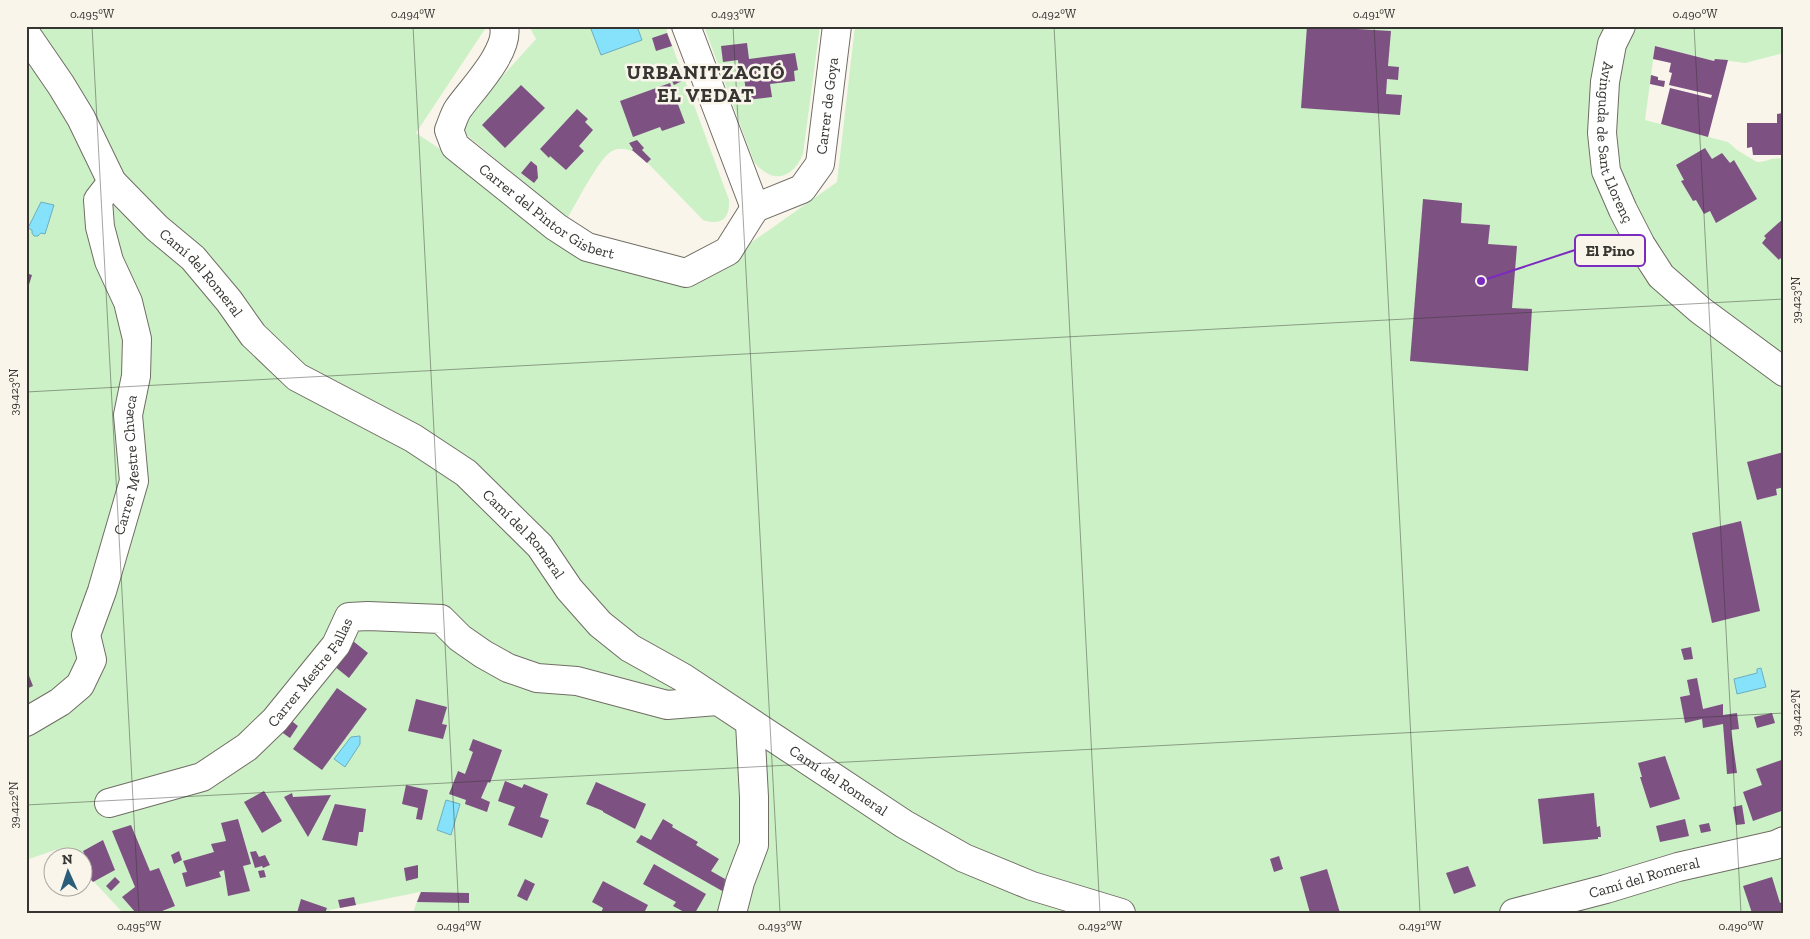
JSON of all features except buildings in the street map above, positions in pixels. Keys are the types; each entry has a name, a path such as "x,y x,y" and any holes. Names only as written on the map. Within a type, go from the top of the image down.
{"street":[{"name":"Carrer del Pintor Gisbert","path":"504,26 505,34 498,53 480,82 457,110 448,130 456,146 556,227 587,247 686,273 728,251 755,208"},
{"path":"686,26 755,208"},
{"name":"Carrer de Goya","path":"755,208 802,189 820,164 837,26"},
{"name":"Avinguda de Sant Llorenç","path":"1621,26 1612,44 1605,82 1602,133 1606,171 1623,210 1641,245 1661,276 1700,310 1784,372"},
{"name":"Camí del Romeral","path":"26,34 81,118 112,182 157,228 193,258 229,301 253,335 297,376 413,438 466,473 540,546 569,589 600,624 630,648 682,678 904,824 964,858 1032,886 1121,913"},
{"name":"Carrer Mestre Chueca","path":"26,722 60,702 80,685 92,660 86,635 102,590 134,481 128,415 136,376 137,339 128,302 109,261 100,227 98,200 112,182"},
{"name":"Carrer Mestre Fallas","path":"109,803 202,777 247,747 275,720 336,645 349,617 441,619 460,638 483,654 508,668 536,678 577,681 667,705 716,701"},
{"path":"732,913 740,882 754,845 754,797 750,724"},
{"name":"Camí del Romeral","path":"1514,913 1678,866 1781,845"}],"green space":[{"path":"26,26 487,26 416,133 587,247 691,285 837,182 855,26 1784,26 1784,53 1745,63 1715,59 1714,61 1655,46 1645,120 1728,142 1757,162 1776,158 1784,159 1784,913 413,913 420,892 330,910 329,913 123,913 92,880 92,846 42,846 42,855 26,860"},
{"path":"529,26 665,26 729,200 726,216 715,222 703,220 638,153 622,149 612,151 601,162 567,219 462,131 462,121 536,39"},
{"path":"704,26 820,26 803,154 798,163 787,174 775,176 768,174 754,162"}],"water":[{"path":"598,26 637,26 642,40 601,55 591,29"},
{"path":"41,202 54,205 45,234 41,233 38,236 34,236 32,230 28,228"},
{"path":"1761,668 1766,687 1737,694 1734,679 1757,673 1757,669"},
{"path":"360,736 360,744 345,767 334,759 351,737"},
{"path":"446,800 460,804 451,835 437,830"}],"place":[{"name":"El Pino","path":"1481,281"}],"district":[{"name":"URBANITZACIÓ EL VEDAT","path":"706,84"}]}
